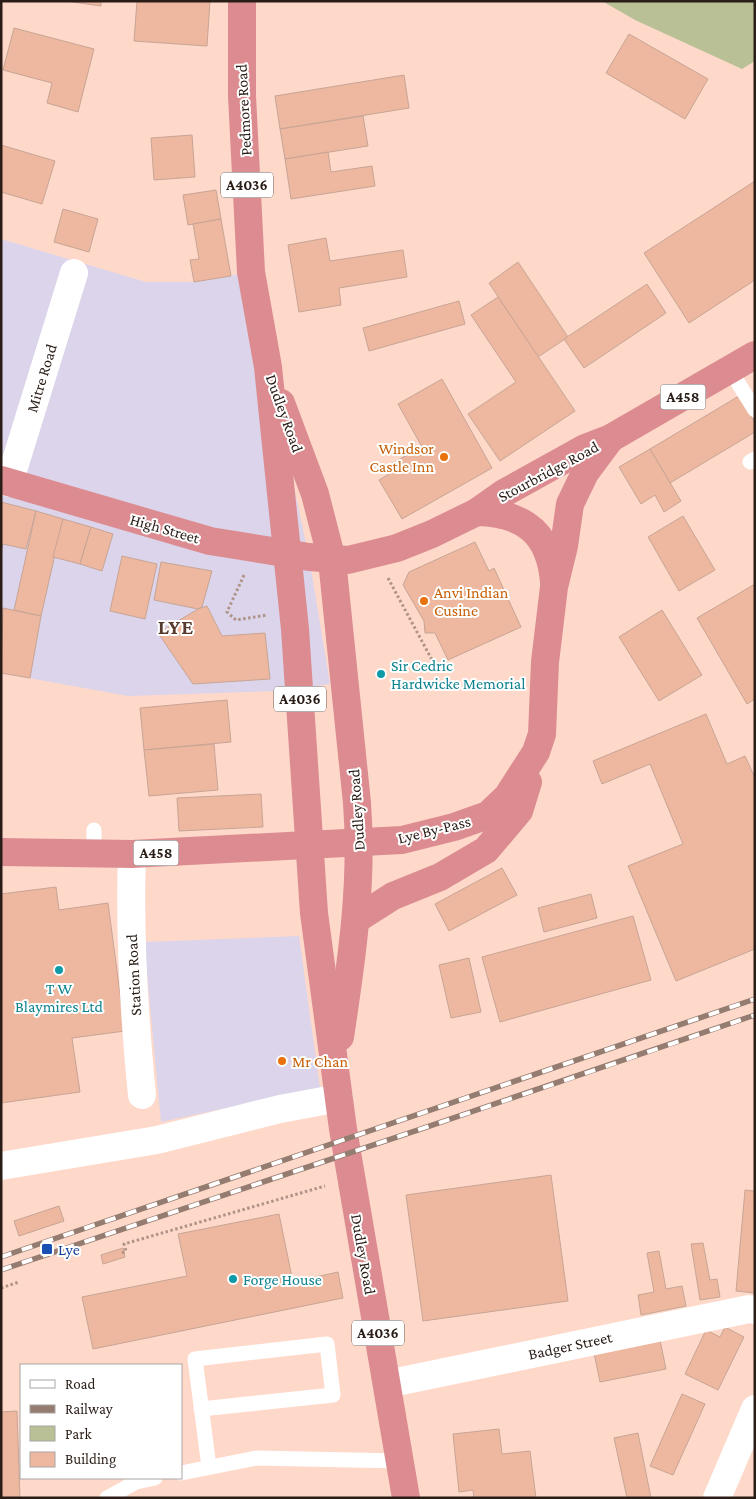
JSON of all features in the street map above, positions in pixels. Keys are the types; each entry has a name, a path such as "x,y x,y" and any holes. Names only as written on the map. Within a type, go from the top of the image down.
{"highway":[{"name":"Pedmore Road","path":"242,1 242,78 251,272 268,366"},
{"name":"Stourbridge Road","path":"332,560 368,556 393,549 432,534 477,512 504,493 585,448 611,438 755,355"},
{"name":"Dudley Road","path":"268,366 295,629 314,912 343,1129 406,1498"},
{"name":"Dudley Road","path":"268,366 315,494 332,560 339,619 360,841 357,920 335,1068"},
{"name":"Lye By-Pass","path":"1,852 94,842 132,854 402,840 454,827 488,815 507,798 536,752 542,734 545,662 554,587 564,546 570,504 585,473 611,438"},
{"name":"High Street","path":"5,482 210,541 332,560"},
{"path":"477,512 499,513 529,526 542,539 550,554 554,587"},
{"path":"357,920 393,896 440,877 486,850 520,811 536,752"}],"street":[{"name":"Mitre Road","path":"5,482 74,273"},
{"name":"Station Road","path":"132,854 130,908 132,990 142,1095"},
{"path":"1,1166 157,1140 280,1109 339,1098"},
{"name":"Badger Street","path":"387,1384 621,1334 749,1309 755,1310"},
{"path":"717,1498 755,1409"}],"lane":[{"path":"730,370 755,410"},
{"path":"201,1409 333,1395 327,1344 195,1359 201,1409 209,1467"},
{"path":"182,1472 256,1458 401,1461"},
{"path":"108,1498 136,1482 150,1479"}],"path":[{"path":"244,575 227,612 236,620 267,615"},
{"path":"386,576 439,673"},
{"path":"122,1253 126,1251 124,1244 326,1186"},
{"path":"1,1288 19,1282"}],"shaded area":[{"path":"1,239 146,282 194,282 251,272 268,367 309,557 330,684 278,691 128,696 1,673"},
{"path":"299,936 320,1088 161,1122 144,942"}],"green space":[{"path":"602,1 755,1 755,61 742,69 635,20"}],"building":[{"path":"66,1 101,1 101,6"},
{"path":"137,1 210,1 207,46 134,41"},
{"path":"14,28 94,49 78,112 47,103 52,83 3,70"},
{"path":"629,34 708,79 685,119 606,73"},
{"path":"404,75 409,108 280,129 275,96"},
{"path":"363,116 368,146 285,159 280,129"},
{"path":"192,135 195,177 154,180 151,138"},
{"path":"1,145 55,161 42,204 1,192"},
{"path":"328,152 331,172 372,166 375,186 291,199 285,159"},
{"path":"755,181 755,280 689,323 644,253"},
{"path":"216,190 221,219 188,225 183,195"},
{"path":"63,209 98,219 89,252 54,242"},
{"path":"221,219 231,276 194,282 190,260 199,259 193,224"},
{"path":"326,238 330,261 403,250 407,277 339,288 341,305 299,312 288,245"},
{"path":"518,262 568,337 538,357 489,283"},
{"path":"647,284 666,313 584,368 564,339"},
{"path":"498,297 575,411 500,461 468,414 516,382 471,315"},
{"path":"459,301 465,324 369,351 363,328"},
{"name":"Windsor Castle Inn","path":"442,379 492,468 402,519 379,480 389,474 385,467 422,447 398,404"},
{"path":"739,396 755,423 755,432 670,483 650,449"},
{"path":"650,449 681,501 664,512 655,495 641,504 619,467"},
{"path":"1,502 36,511 26,549 3,544 1,552"},
{"path":"36,511 63,519 41,616 14,610"},
{"path":"683,516 715,570 679,591 648,537"},
{"path":"63,519 91,527 80,564 53,557"},
{"path":"91,527 113,534 102,571 80,564"},
{"path":"475,542 489,571 494,568 521,627 448,660 435,633 425,633 424,621 403,585 409,572"},
{"path":"122,556 157,564 145,619 110,611"},
{"path":"161,562 212,571 202,607 198,609 154,600"},
{"path":"755,584 755,699 747,704 697,618"},
{"path":"207,606 222,636 265,633 270,679 193,684 158,633 198,609"},
{"path":"3,608 41,616 30,678 1,673"},
{"path":"662,610 702,675 659,701 619,637"},
{"path":"227,700 231,742 144,750 140,708"},
{"path":"706,714 727,764 745,756 755,778 755,949 676,981 628,866 683,844 650,764 602,784 593,761"},
{"path":"214,744 218,790 149,796 144,750"},
{"path":"261,794 263,827 179,831 177,798"},
{"path":"502,868 517,895 449,931 435,904"},
{"name":"T W Blaymires Ltd","path":"56,887 59,910 108,903 125,1031 72,1038 80,1092 1,1103 1,894"},
{"path":"591,894 597,918 544,932 538,908"},
{"path":"633,916 651,980 500,1022 482,957"},
{"path":"469,958 481,1012 451,1018 439,965"},
{"path":"551,1175 568,1301 423,1321 406,1195"},
{"path":"745,1190 755,1191 755,1293 736,1291"},
{"path":"59,1206 64,1221 19,1236 14,1221"},
{"name":"Forge House","path":"279,1214 293,1282 338,1272 343,1298 93,1349 82,1297 187,1276 178,1234"},
{"path":"703,1243 710,1280 717,1279 720,1297 700,1300 691,1244"},
{"path":"123,1248 125,1257 103,1264 101,1255"},
{"path":"659,1251 666,1289 682,1286 686,1306 641,1315 638,1295 654,1292 647,1253"},
{"path":"725,1327 744,1337 718,1390 685,1374 706,1330 720,1337"},
{"path":"660,1340 666,1369 600,1382 594,1353"},
{"path":"682,1394 705,1404 673,1475 650,1466"},
{"path":"17,1411 20,1498 1,1498 1,1412"},
{"path":"499,1429 502,1454 530,1451 536,1498 474,1498 473,1490 459,1492 453,1434"},
{"path":"638,1433 651,1498 627,1498 614,1438"}],"railway":[{"path":"1,1257 755,999"},
{"path":"1,1270 473,1112 755,1015"}],"place":[{"name":"Windsor Castle Inn","path":"444,457"},
{"name":"Anvi Indian Cusine","path":"424,601"},
{"name":"Sir Cedric Hardwicke Memorial","path":"381,674"},
{"name":"T W Blaymires Ltd","path":"59,970"},
{"name":"Mr Chan","path":"282,1061"},
{"name":"Lye","path":"47,1249"},
{"name":"Forge House","path":"233,1279"}],"district":[{"name":"LYE","path":"176,627"}]}
